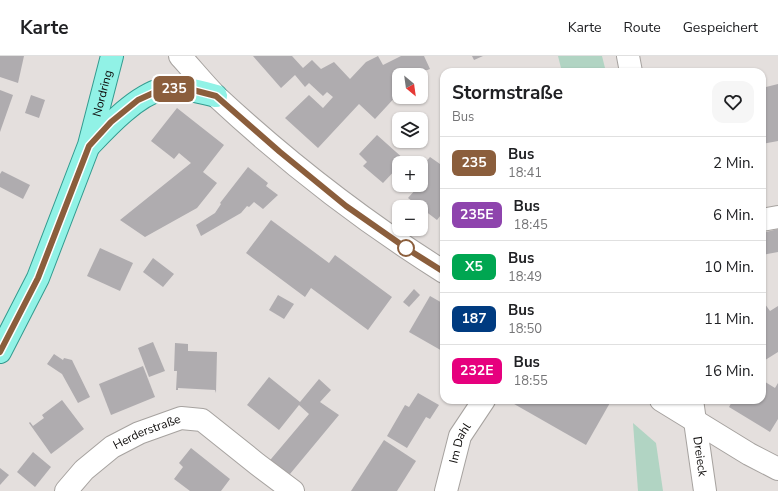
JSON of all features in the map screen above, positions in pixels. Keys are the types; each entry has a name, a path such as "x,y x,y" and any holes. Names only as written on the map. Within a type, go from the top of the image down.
{"main road":[{"name":"Nordring","path":"0,352 38,278 89,146 112,56"},
{"path":"89,146 111,122 138,100 162,89 189,89 216,96"}],"street":[{"path":"180,56 216,96 280,152 346,206 409,250 440,269"},
{"path":"628,56 630,68"},
{"path":"766,219 778,217"},
{"name":"Im Dahl","path":"446,491 460,436 481,404"},
{"path":"667,404 778,469"},
{"name":"Dreieck","path":"693,404 705,491"},
{"name":"Herderstraße","path":"66,491 84,470 112,447 139,433 181,418 202,420 293,491"}],"green space":[{"path":"558,56 602,56 605,68 561,68"},
{"path":"633,423 656,443 663,491 638,491"}],"building":[{"path":"0,56 24,56 18,83 0,77"},
{"path":"253,56 292,56 303,68 312,60 321,69 334,62 350,79 366,62 378,56 383,65 401,56 424,56 430,69 392,68 392,101 375,119 359,104 318,148 285,118 309,95 323,108 333,97 327,92 323,96 309,83 305,87 295,75 281,88"},
{"path":"472,56 483,56 474,60"},
{"path":"778,84 778,141 766,143 766,87"},
{"path":"0,90 13,95 0,132"},
{"path":"31,95 45,100 39,118 25,113"},
{"path":"177,108 224,145 203,172 217,183 197,208 145,237 120,220 191,163 179,153 174,159 151,141"},
{"path":"377,135 401,156 392,156 392,173 383,183 363,166 367,162 359,154"},
{"path":"430,157 440,164 440,216 437,220 428,213 428,200 411,200 408,198 413,192 428,192 428,159"},
{"path":"248,167 268,183 266,186 278,195 263,209 254,202 249,207 247,206 241,213 201,236 196,225 215,213 221,204 220,203"},
{"path":"2,171 30,185 23,199 0,187 0,174"},
{"path":"271,220 329,263 335,255 392,297 368,330 311,288 305,297 246,253"},
{"path":"778,229 778,252 766,254 766,232"},
{"path":"100,248 133,263 120,291 87,276"},
{"path":"153,258 174,274 163,287 143,272"},
{"path":"414,289 420,295 409,307 403,302"},
{"path":"278,295 294,304 284,319 269,310"},
{"path":"430,296 440,302 440,350 409,332"},
{"path":"766,306 770,311 778,306 778,352 766,360"},
{"path":"153,342 165,371 149,377 138,348"},
{"path":"175,343 188,344 188,351 217,352 216,393 215,390 178,388 178,390 176,390 177,371 174,371"},
{"path":"54,354 63,360 64,358 72,360 90,397 78,403 62,374 47,364"},
{"path":"143,366 155,397 111,415 99,384"},
{"path":"269,377 300,402 319,379 331,390 320,402 339,415 285,480 266,465 309,414 299,405 279,430 247,405"},
{"path":"766,382 775,388 778,383 778,419 770,432 729,407 731,404 766,404"},
{"path":"418,393 439,405 430,419 426,417 407,448 387,436 405,405 409,407"},
{"path":"62,400 84,429 51,454 29,423 30,422 33,426 44,418 42,415"},
{"path":"514,404 609,404 586,445"},
{"path":"384,440 416,461 397,491 351,491"},
{"path":"191,448 230,479 221,491 190,491 174,479 183,467 179,463"},
{"path":"33,452 51,467 35,487 17,472"},
{"path":"0,468 9,475 0,485"}],"bus line":[{"name":"235","path":"0,352 38,278 89,146 111,122 138,100 162,89 189,89 216,96 280,152 346,206 409,250 440,269"}]}
